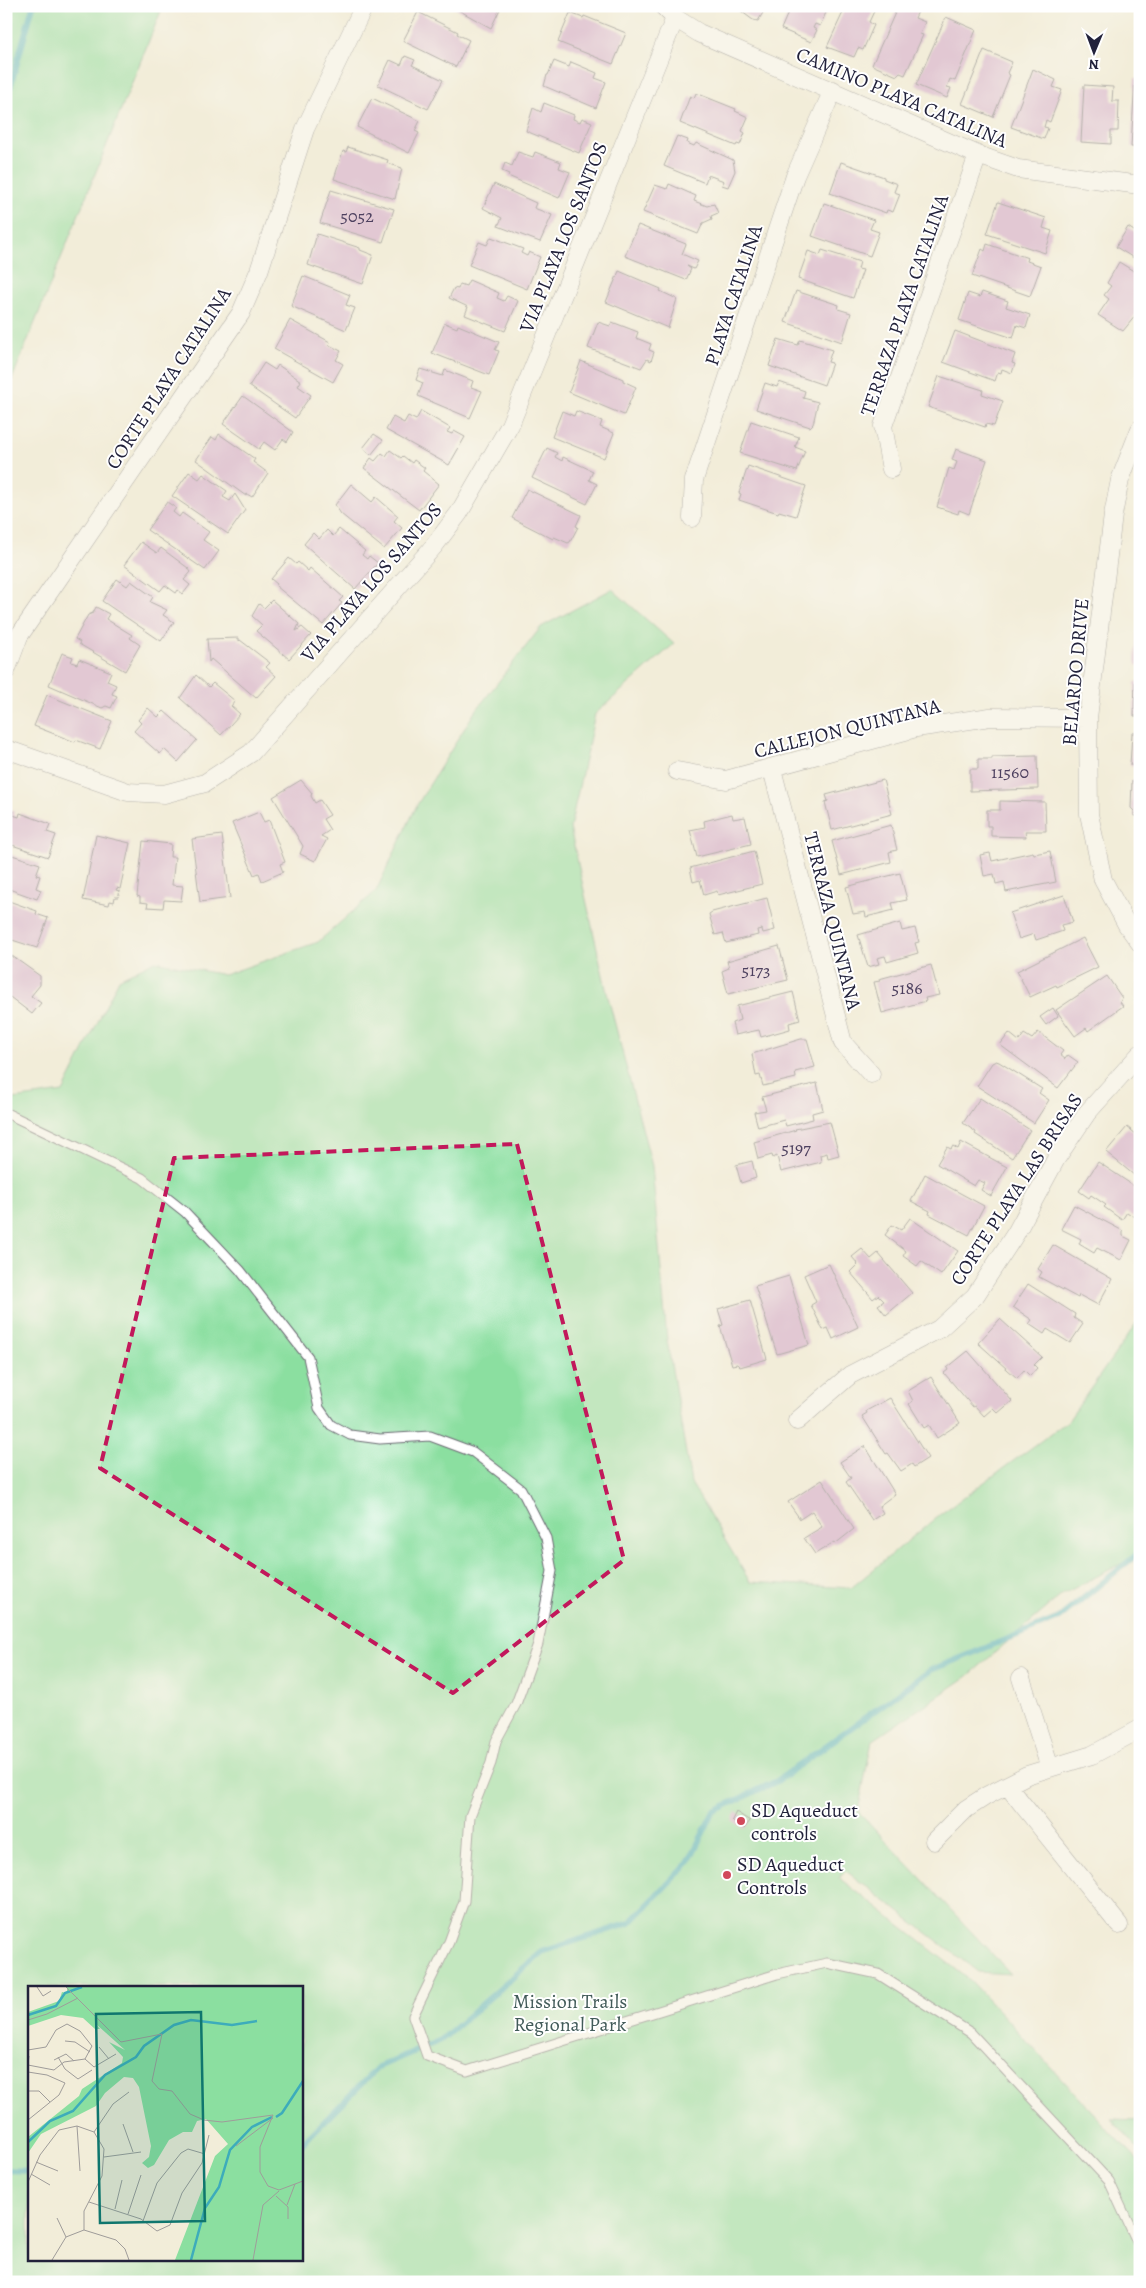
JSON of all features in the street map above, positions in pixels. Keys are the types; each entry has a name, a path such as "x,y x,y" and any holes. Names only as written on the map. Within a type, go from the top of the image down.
{"street":[{"name":"CORTE PLAYA CATALINA","path":"6,671 19,636 241,314 259,271 304,129 364,6"},
{"name":"CAMINO PLAYA CATALINA","path":"669,12 699,33 978,155 1018,169 1140,185"},
{"name":"VIA PLAYA LOS SANTOS","path":"6,749 128,792 164,794 205,783 251,753 434,546 459,513 510,425 669,12"},
{"name":"PLAYA CATALINA","path":"692,518 694,480 795,176 833,90"},
{"name":"TERRAZA PLAYA CATALINA","path":"891,469 883,426 978,155"},
{"name":"BELARDO DRIVE","path":"1140,429 1120,480 1113,516 1088,718 1089,814 1103,880 1127,924 1140,943"},
{"name":"CALLEJON QUINTANA","path":"677,770 726,780 916,728 990,717 1088,718"},
{"name":"TERRAZA QUINTANA","path":"772,768 843,1044 871,1074"},
{"name":"CORTE PLAYA LAS BRISAS","path":"797,1421 850,1374 939,1330 975,1296 1016,1233 1056,1159 1087,1113 1140,1054"},
{"path":"1021,1678 1050,1768"},
{"path":"934,1841 966,1809 1007,1785 1027,1776 1092,1755 1140,1729"},
{"path":"1007,1785 1119,1924"}],"lane":[{"path":"6,1113 142,1178 185,1212 240,1270 308,1357 319,1408 330,1425 350,1435 380,1439 430,1436 473,1452 521,1489 546,1538 552,1571 538,1644 516,1704 496,1741 491,1763 470,1816 464,1902 449,1942 413,2016 428,2056 467,2071 777,1974 827,1963 878,1974 971,2033 1109,2181 1140,2248"}],"highlighted area":[{"path":"517,1144 624,1560 453,1693 100,1468 174,1158"}],"green space":[{"path":"6,6 163,6 6,394"},
{"name":"Mission Trails Regional Park","path":"612,589 674,644 595,714 570,828 607,993 652,1166 667,1340 691,1483 750,1582 851,1588 938,1516 1068,1421 1140,1318 1140,1554 1063,1594 968,1676 872,1741 858,1811 1011,1974 978,1972 846,1871 839,1878 971,1981 1140,2163 1140,2282 6,2282 6,1100 63,1092 119,979 155,961 224,975 318,942 376,891 417,805 474,713 541,627"},
{"path":"1111,2119 1140,2120 1140,2151"}],"building":[{"path":"451,6 499,6 501,7 491,28"},
{"path":"734,6 767,6 758,21 753,20"},
{"path":"791,6 829,6 820,26 815,24 813,28 817,30 811,42 781,29"},
{"path":"846,6 869,6 875,9 869,22 874,25 863,50 858,48 854,57 827,47"},
{"path":"898,6 920,7 915,18 925,22 920,34 923,35 905,75 900,73 897,76 872,65"},
{"path":"418,12 458,32 457,34 469,40 456,67 403,41"},
{"path":"570,13 583,18 584,16 626,33 613,64 558,42"},
{"path":"946,17 976,30 955,81 950,79 947,87 951,88 947,98 916,85"},
{"path":"984,50 1012,62 1007,73 1010,75 993,117 962,104"},
{"path":"405,56 415,60 412,65 443,80 428,109 378,85 390,60 401,65"},
{"path":"554,61 569,67 571,62 597,73 595,78 606,82 596,108 544,86"},
{"path":"1033,69 1056,80 1053,87 1062,90 1050,122 1046,120 1044,127 1048,128 1044,139 1011,127"},
{"path":"1135,78 1140,79 1140,147 1131,147"},
{"path":"1084,85 1113,87 1112,101 1119,101 1118,131 1111,131 1111,144 1081,142"},
{"path":"696,93 736,109 735,111 748,117 742,131 745,133 740,145 737,144 736,146 680,123 690,96 694,98"},
{"path":"372,98 420,121 415,131 419,133 409,153 357,127"},
{"path":"544,103 574,115 573,119 580,122 582,118 592,122 579,153 526,131 533,108 541,112"},
{"path":"677,136 688,140 687,143 694,146 696,143 733,160 735,171 728,187 722,185 724,181 708,175 705,183 664,166"},
{"path":"348,147 388,160 387,163 402,168 395,199 334,179 343,151 346,152"},
{"path":"518,152 533,157 535,152 561,162 559,168 570,172 559,198 508,176 509,174 502,171 505,163 512,166"},
{"path":"841,162 884,177 884,179 897,184 894,192 900,194 893,212 887,210 886,213 830,193"},
{"path":"494,184 536,203 534,208 552,215 540,242 498,226 502,218 483,208"},
{"path":"669,184 696,196 694,201 707,206 714,204 718,213 711,216 712,219 703,223 698,234 643,212 655,185 667,189"},
{"path":"331,190 394,209 383,242 320,223"},
{"path":"998,202 1046,218 1043,228 1052,231 1045,253 987,234"},
{"path":"824,203 874,220 870,229 879,232 870,256 812,236"},
{"path":"638,225 686,244 682,254 698,261 694,269 687,266 691,269 686,280 625,256"},
{"path":"1128,227 1140,235 1140,262 1116,247"},
{"path":"317,234 360,248 360,250 373,255 363,284 308,265"},
{"path":"491,237 523,249 521,253 527,256 529,252 540,257 527,289 469,265 479,242 487,245"},
{"path":"987,244 1028,258 1027,261 1041,266 1030,296 972,276 982,249 985,251"},
{"path":"822,250 860,262 858,269 863,270 853,298 798,279 808,251 820,255"},
{"path":"1119,262 1140,275 1140,310 1123,331 1098,315 1109,299 1104,295 1111,286 1107,283"},
{"path":"619,271 661,289 660,291 677,299 668,328 606,302"},
{"path":"303,276 350,295 346,305 355,308 346,330 291,306"},
{"path":"469,280 499,293 497,298 504,301 507,296 518,301 505,331 465,315 468,307 449,298 454,288 458,289 460,284 466,286"},
{"path":"796,291 839,305 838,309 851,313 842,342 785,322"},
{"path":"982,292 1008,301 1006,307 1030,315 1026,328 1017,325 1013,338 959,320 968,293 980,297"},
{"path":"290,320 330,342 329,345 341,351 336,360 343,364 333,382 274,349"},
{"path":"598,322 610,326 612,322 638,332 636,338 651,344 649,350 654,352 651,361 647,359 641,368 588,348"},
{"path":"445,323 457,328 458,325 499,342 495,350 499,351 489,375 432,353"},
{"path":"955,331 1015,354 1012,363 1015,364 1012,373 1002,369 1001,373 998,372 995,381 943,362"},
{"path":"778,339 798,345 800,340 832,350 828,362 832,363 824,385 769,366"},
{"path":"581,361 623,379 623,381 636,387 624,415 569,392"},
{"path":"264,363 275,370 278,365 301,381 298,386 311,395 295,418 249,386"},
{"path":"420,369 443,376 445,370 473,381 471,387 482,391 470,418 418,396 423,383 416,380"},
{"path":"939,376 983,390 982,394 1003,401 994,426 986,424 985,427 928,407"},
{"path":"779,382 805,391 803,398 818,402 813,424 810,427 756,409 765,383 777,387"},
{"path":"243,396 293,432 287,442 283,439 275,450 264,442 259,449 223,424"},
{"path":"421,411 450,428 447,432 452,434 454,431 465,437 449,465 386,430 393,417 404,423 408,416 416,420"},
{"path":"562,411 574,416 576,411 602,421 600,427 614,433 604,458 552,437"},
{"path":"751,421 799,437 795,447 805,451 797,471 740,453"},
{"path":"219,434 255,459 253,462 268,473 252,497 247,494 246,496 196,460 212,437 216,440"},
{"path":"374,434 383,440 371,455 363,448"},
{"path":"547,448 557,453 555,457 562,461 563,457 593,471 589,480 597,484 587,504 532,478"},
{"path":"956,449 987,460 969,514 959,510 958,514 937,507 949,468 954,470 957,462 952,460"},
{"path":"390,450 412,463 414,460 425,468 423,471 439,484 419,510 364,468 371,458 375,461 382,453 386,456"},
{"path":"748,466 806,486 796,516 779,511 778,513 739,500 741,494 739,493"},
{"path":"189,472 199,479 203,474 227,491 223,497 230,501 235,494 245,510 228,534 172,496"},
{"path":"351,484 372,502 376,497 398,516 394,521 402,528 384,549 341,514 335,505"},
{"path":"527,489 581,515 576,526 578,527 570,542 568,543 554,537 553,539 512,518"},
{"path":"167,502 176,508 173,512 179,517 182,513 209,532 203,540 219,551 205,570 147,530"},
{"path":"339,529 365,551 362,555 367,559 369,556 378,563 355,589 304,544 313,533 319,539 327,530 333,536"},
{"path":"141,542 157,553 161,548 188,568 191,572 184,580 190,585 183,594 178,590 176,593 165,585 160,591 124,565"},
{"path":"289,558 296,564 298,562 308,571 310,568 343,597 339,601 342,603 323,625 276,586 277,584 271,579"},
{"path":"117,579 127,586 131,581 153,597 150,602 167,610 163,615 174,622 161,641 102,601"},
{"path":"1138,581 1140,581 1140,610 1137,610"},
{"path":"272,600 299,624 296,631 302,627 311,635 289,659 256,631 262,625 252,616 259,604 264,608"},
{"path":"96,607 109,614 106,619 132,635 130,638 140,645 125,671 79,644 80,642 75,639 88,615 93,613"},
{"path":"1137,633 1140,633 1140,666 1136,665 1135,660"},
{"path":"239,638 239,641 270,663 266,667 276,676 256,698 211,659 209,662 207,639"},
{"path":"62,653 73,657 71,662 77,664 79,659 111,672 107,681 116,685 112,694 117,696 111,708 106,706 102,708 49,685"},
{"path":"196,675 209,687 213,683 235,701 231,706 240,714 221,735 180,698"},
{"path":"1135,682 1140,682 1140,716 1134,716"},
{"path":"47,695 112,721 100,749 76,740 75,742 34,726"},
{"path":"148,708 158,717 164,711 197,740 178,762 164,749 160,754 134,731 141,723 138,720"},
{"path":"1132,733 1140,733 1140,766 1130,765"},
{"path":"1037,756 1038,789 970,791 970,769 978,769 978,759"},
{"path":"301,780 312,793 311,796 315,803 320,800 330,815 323,819 330,830 321,836 327,839 315,861 300,854 303,846 273,797"},
{"path":"883,780 892,814 832,830 825,802 828,801 826,795"},
{"path":"1132,781 1140,781 1140,816 1134,816 1134,811 1131,808"},
{"path":"1000,801 1045,802 1046,831 1025,831 1026,837 991,836 991,826 987,826 987,810 1000,810"},
{"path":"6,808 14,811 13,815 19,817 20,813 50,824 47,832 56,835 48,857 6,843"},
{"path":"259,812 264,822 269,820 285,862 280,864 283,872 262,881 259,873 254,875 232,823"},
{"path":"732,814 733,819 745,817 751,844 697,857 690,830 705,827 704,821"},
{"path":"891,825 897,850 889,852 891,862 841,875 832,841"},
{"path":"96,835 130,843 120,889 117,888 116,890 120,891 118,897 115,897 114,902 110,901 109,905 83,900"},
{"path":"222,835 230,898 200,902 192,839"},
{"path":"143,841 171,844 170,857 175,857 172,885 183,886 181,901 164,900 163,908 147,907 148,903 140,902 140,897 137,896"},
{"path":"754,851 762,884 718,895 717,891 704,895 700,880 693,882 690,868"},
{"path":"1050,851 1056,882 1006,892 1004,882 996,884 994,874 984,876 980,855 990,853 992,861 1033,852 1034,854"},
{"path":"9,854 40,864 36,875 40,876 36,888 41,890 37,899 6,888 6,859"},
{"path":"900,873 907,900 892,903 894,910 866,917 865,912 853,914 846,887"},
{"path":"1064,895 1073,922 1061,925 1063,931 1036,940 1034,934 1019,939 1010,913"},
{"path":"767,898 775,930 763,933 762,929 757,930 758,935 726,943 723,933 715,935 709,914"},
{"path":"6,900 37,911 36,914 48,918 37,948 6,938"},
{"path":"900,923 902,931 915,928 919,942 915,943 918,953 887,962 885,956 877,958 879,964 868,967 858,935"},
{"path":"1083,938 1098,967 1057,987 1056,985 1030,997 1017,971"},
{"path":"779,946 788,980 728,994 722,971 729,968 727,961"},
{"path":"12,956 40,976 40,985 31,996 41,1003 32,1014 6,994 6,957 9,959"},
{"path":"931,965 939,995 925,998 926,1001 882,1013 874,982"},
{"path":"1107,976 1122,998 1120,1002 1123,1006 1088,1031 1086,1028 1075,1036 1056,1010"},
{"path":"793,992 800,1020 789,1023 790,1029 761,1037 759,1030 735,1035 732,1023 740,1020 737,1006"},
{"path":"1053,1008 1058,1016 1046,1025 1040,1017"},
{"path":"1038,1032 1063,1051 1060,1055 1065,1059 1068,1055 1078,1062 1058,1088 1000,1045 1009,1033 1019,1041 1024,1034 1032,1039"},
{"path":"801,1039 807,1039 815,1067 795,1072 796,1078 763,1086 760,1075 756,1076 752,1054"},
{"path":"996,1061 1042,1089 1039,1093 1049,1100 1034,1123 977,1086 992,1063"},
{"path":"817,1083 823,1110 812,1113 813,1119 786,1126 784,1120 758,1127 754,1112 766,1110 762,1097"},
{"path":"980,1098 1030,1130 1012,1158 975,1134 976,1132 963,1123"},
{"path":"830,1122 839,1155 828,1158 827,1153 820,1155 821,1162 781,1172 777,1156 773,1158 772,1155 758,1159 754,1142 795,1129"},
{"path":"1127,1127 1140,1137 1140,1180 1106,1152"},
{"path":"961,1142 1007,1167 991,1196 981,1190 985,1183 978,1180 974,1186 937,1164 947,1147 951,1149 953,1146 958,1149"},
{"path":"752,1161 756,1178 741,1183 736,1165"},
{"path":"1098,1162 1140,1190 1140,1208 1134,1217 1127,1212 1122,1220 1104,1207 1106,1205 1091,1195 1089,1198 1079,1191"},
{"path":"925,1174 984,1206 969,1235 929,1214 930,1211 911,1201"},
{"path":"1074,1205 1123,1231 1123,1236 1131,1240 1121,1260 1097,1248 1094,1253 1079,1244 1081,1239 1061,1229"},
{"path":"910,1218 958,1251 941,1275 921,1261 917,1266 903,1256 906,1251 885,1235 892,1225 901,1230"},
{"path":"1053,1245 1112,1279 1098,1305 1079,1295 1078,1298 1039,1277 1042,1272 1038,1269"},
{"path":"862,1249 871,1259 878,1253 912,1293 886,1315 878,1305 884,1301 878,1295 873,1299 850,1272 858,1264 852,1257"},
{"path":"829,1264 858,1327 833,1339 828,1328 823,1330 811,1305 816,1302 804,1275"},
{"path":"789,1276 809,1345 777,1354 755,1286"},
{"path":"1028,1284 1075,1314 1074,1318 1083,1324 1070,1343 1047,1329 1044,1334 1029,1324 1032,1320 1013,1307"},
{"path":"750,1300 767,1359 740,1367 737,1364 732,1365 720,1326 723,1325 718,1309"},
{"path":"1000,1319 1042,1357 1034,1365 1037,1368 1030,1376 1024,1370 1017,1378 978,1343"},
{"path":"968,1351 1012,1401 998,1413 993,1408 984,1416 975,1406 973,1407 944,1373 948,1370 947,1368"},
{"path":"931,1377 960,1423 937,1438 929,1425 924,1428 909,1404 913,1401 908,1391"},
{"path":"890,1398 928,1458 914,1467 912,1464 901,1471 888,1453 886,1454 862,1416 867,1413 866,1411"},
{"path":"865,1446 895,1494 879,1506 883,1513 872,1520 846,1482 851,1478 840,1462"},
{"path":"822,1480 854,1529 835,1544 834,1542 815,1554 804,1538 822,1527 812,1511 800,1519 788,1502"},
{"name":"SD Aqueduct controls","path":"736,1812 750,1821 744,1829 732,1820"}],"waterway":[{"path":"6,102 33,6"},
{"path":"302,2144 378,2067 441,2040 542,1952 630,1923 688,1863 714,1811 777,1781 931,1670 1059,1618 1140,1552"},
{"path":"6,2170 28,2171"}],"place":[{"name":"SD Aqueduct controls","path":"741,1821"},
{"name":"SD Aqueduct Controls","path":"727,1875"}]}
